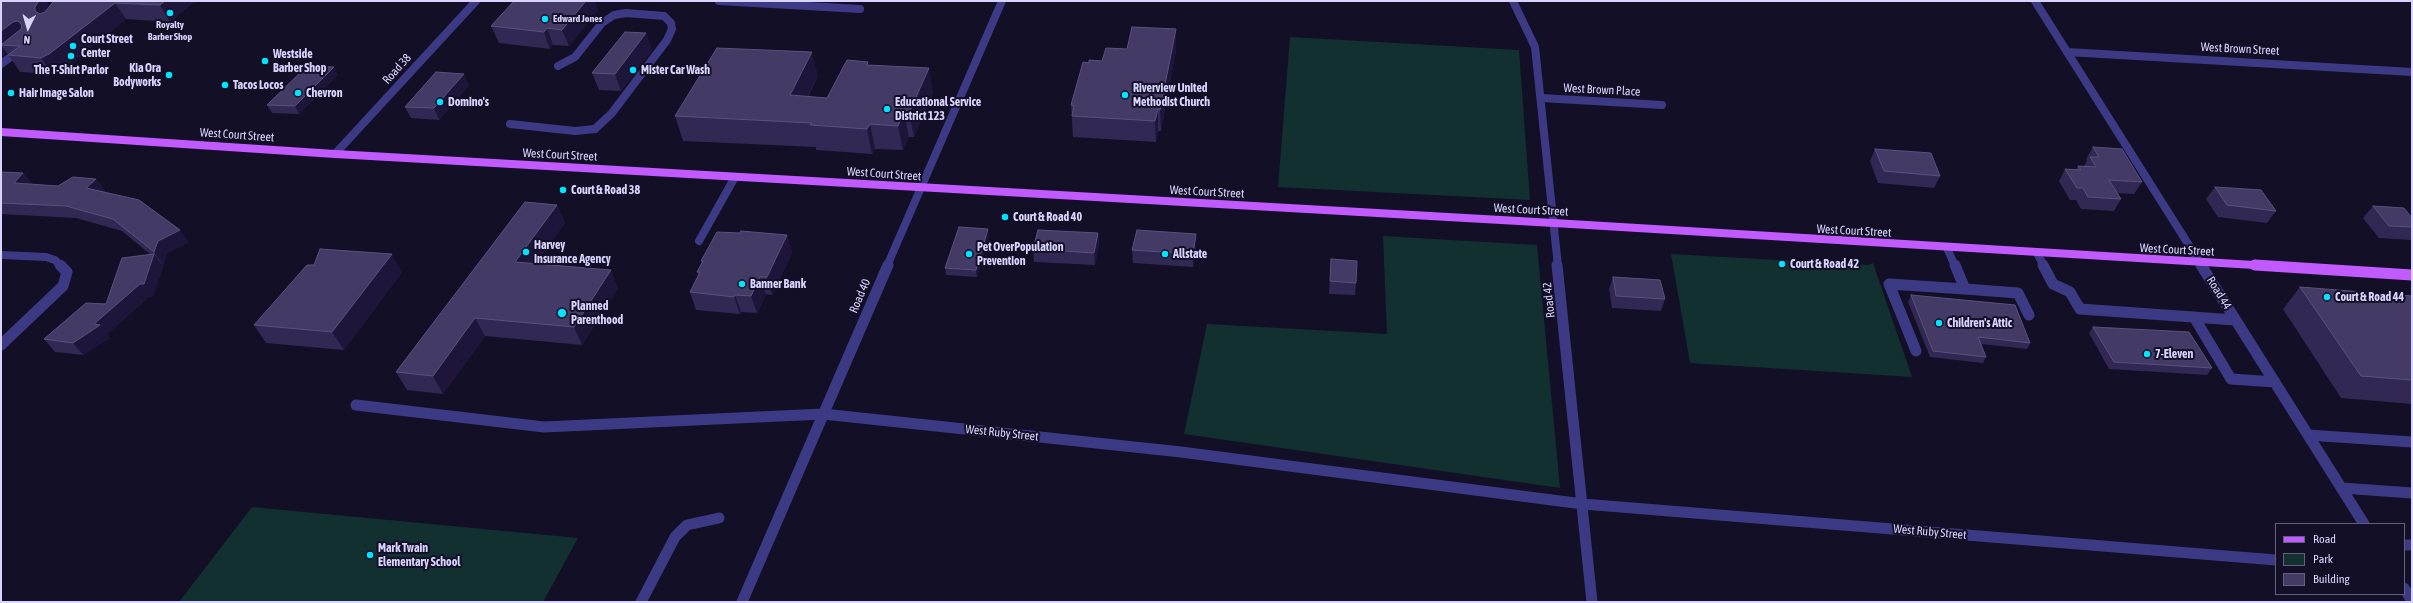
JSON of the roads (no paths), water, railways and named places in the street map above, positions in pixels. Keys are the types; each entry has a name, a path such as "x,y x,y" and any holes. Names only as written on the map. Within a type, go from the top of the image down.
{"main road":[{"name":"West Court Street","path":"1,132 335,154 1554,223 2037,254 2412,275"}],"street":[{"name":"Road 38","path":"335,154 476,1"},
{"path":"720,1 860,9"},
{"name":"Road 40","path":"742,602 1002,1"},
{"name":"Road 42","path":"1513,1 1535,47 1542,98 1592,602"},
{"name":"Road 44","path":"2035,1 2363,523"},
{"path":"510,124 575,131 595,129 612,113 667,40 672,29 672,23 664,16 626,13 614,15 602,23 575,57 558,66"},
{"path":"1,64 28,43"},
{"name":"West Brown Street","path":"2067,52 2412,72"},
{"name":"West Brown Place","path":"1542,98 1662,105"},
{"path":"699,241 735,177"},
{"path":"1947,248 1965,289"},
{"path":"2037,254 2054,284 2070,292 2080,309 2236,320"},
{"path":"1,255 46,257 55,260 64,266 67,272 63,286 1,344"},
{"path":"1916,351 1889,284 2018,293 2029,315"},
{"path":"2194,317 2231,379 2275,382"},
{"name":"West Ruby Street","path":"356,405 544,427 823,414 1181,452 1583,504 2275,560"},
{"path":"2308,435 2412,442"},
{"path":"2342,488 2412,493"},
{"path":"641,602 675,537 687,526 719,518"}],"place":[{"name":"Royalty Barber Shop","path":"170,13"},
{"name":"Edward Jones","path":"545,19"},
{"name":"Court Street Center","path":"73,46"},
{"name":"The T-Shirt Parlor","path":"71,56"},
{"name":"Westside Barber Shop","path":"265,61"},
{"name":"Mister Car Wash","path":"633,70"},
{"name":"Kia Ora Bodyworks","path":"169,75"},
{"name":"Tacos Locos","path":"225,85"},
{"name":"Hair Image Salon","path":"11,93"},
{"name":"Chevron","path":"298,93"},
{"name":"Riverview United Methodist Church","path":"1125,95"},
{"name":"Domino's","path":"440,102"},
{"name":"Educational Service District 123","path":"887,109"},
{"name":"Court & Road 38","path":"563,190"},
{"name":"Court & Road 40","path":"1005,217"},
{"name":"Harvey Insurance Agency","path":"526,252"},
{"name":"Pet OverPopulation Prevention","path":"969,254"},
{"name":"Allstate","path":"1165,254"},
{"name":"Court & Road 42","path":"1782,264"},
{"name":"Banner Bank","path":"742,284"},
{"name":"Court & Road 44","path":"2327,297"},
{"name":"Planned Parenthood","path":"562,313"},
{"name":"Children's Attic","path":"1939,323"},
{"name":"7-Eleven","path":"2147,354"},
{"name":"Mark Twain Elementary School","path":"370,555"}]}
